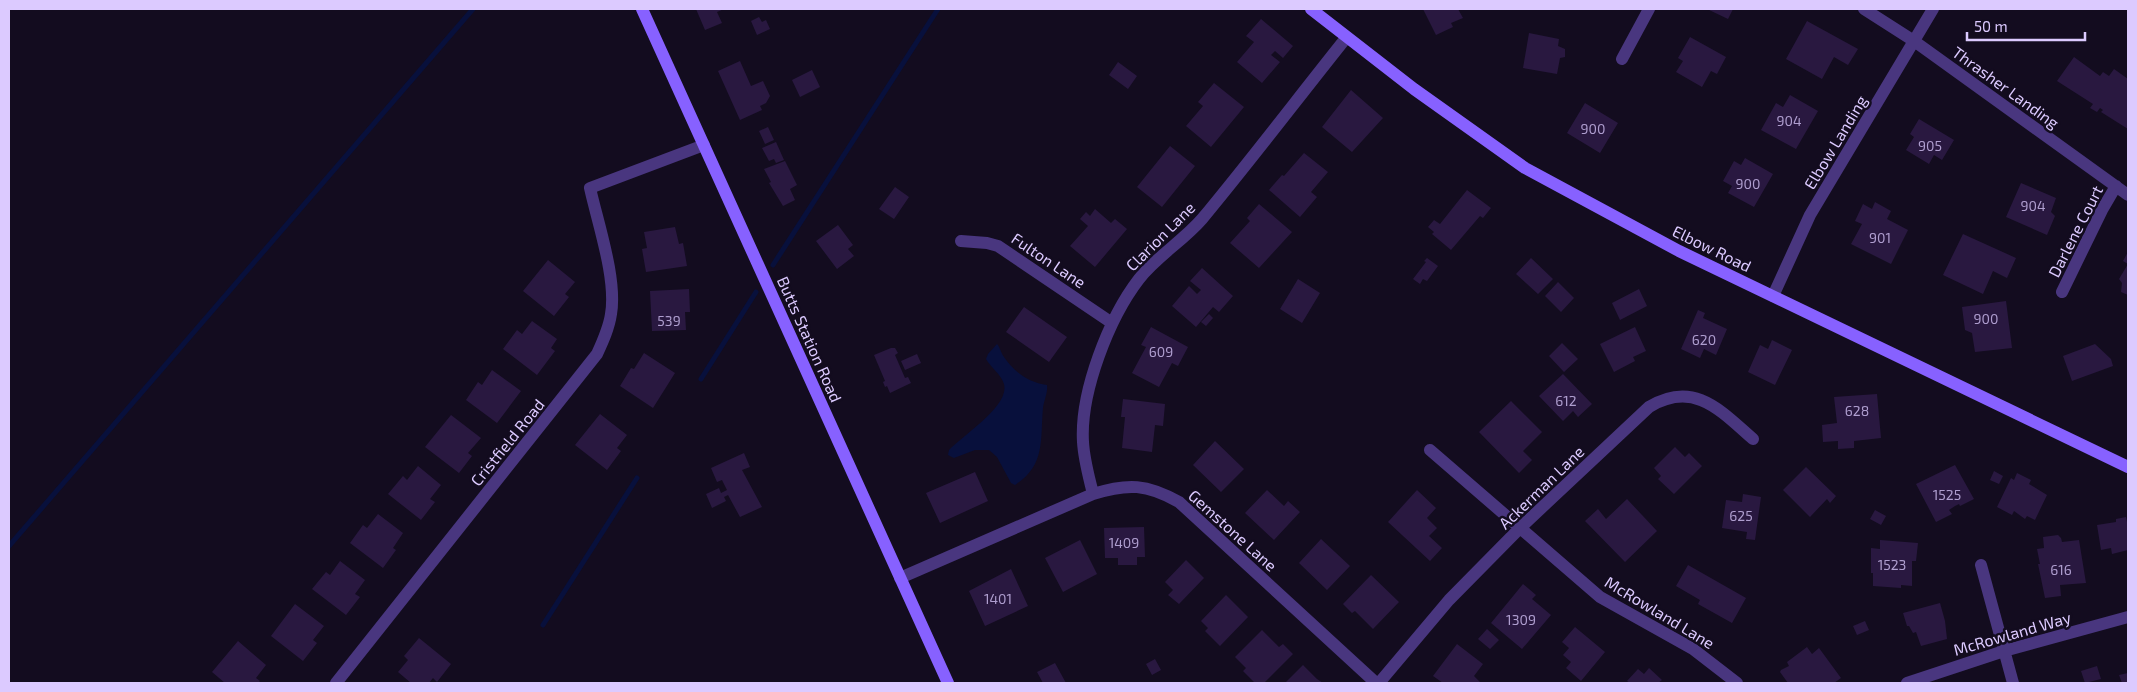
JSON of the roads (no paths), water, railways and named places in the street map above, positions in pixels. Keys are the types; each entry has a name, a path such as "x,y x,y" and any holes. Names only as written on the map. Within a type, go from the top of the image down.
{"street":[{"name":"Butts Station Road","path":"642,9 948,683"},
{"name":"Elbow Road","path":"1311,9 1422,95 1525,168 1679,251 2128,467"},
{"path":"1622,58 1649,9"},
{"name":"Thrasher Landing","path":"1864,9 1914,41 2128,195"},
{"name":"Elbow Landing","path":"1773,296 1810,215 1933,9"},
{"name":"Clarion Lane","path":"1093,494 1085,462 1083,424 1096,366 1112,323 1139,280 1200,221 1346,38"},
{"name":"Cristfield Road","path":"336,683 597,354 607,332 612,294 590,188 704,145"},
{"name":"Darlene Court","path":"2062,292 2102,210 2116,186"},
{"name":"Fulton Lane","path":"961,241 998,246 1112,323"},
{"name":"Ackerman Lane","path":"1378,683 1449,600 1520,528 1634,420 1663,399 1678,396 1694,397 1711,404 1753,439"},
{"name":"McRowland Lane","path":"1430,450 1600,597 1693,649 1737,683"},
{"name":"Gemstone Lane","path":"900,578 1093,494 1114,488 1142,487 1161,492 1179,502 1378,683"},
{"path":"1981,565 2013,683"},
{"name":"McRowland Way","path":"1907,683 2004,651 2128,617"}],"waterway":[{"path":"9,546 473,9"},
{"path":"773,265 938,9"},
{"path":"701,379 756,292"},
{"path":"543,625 637,478"}]}
